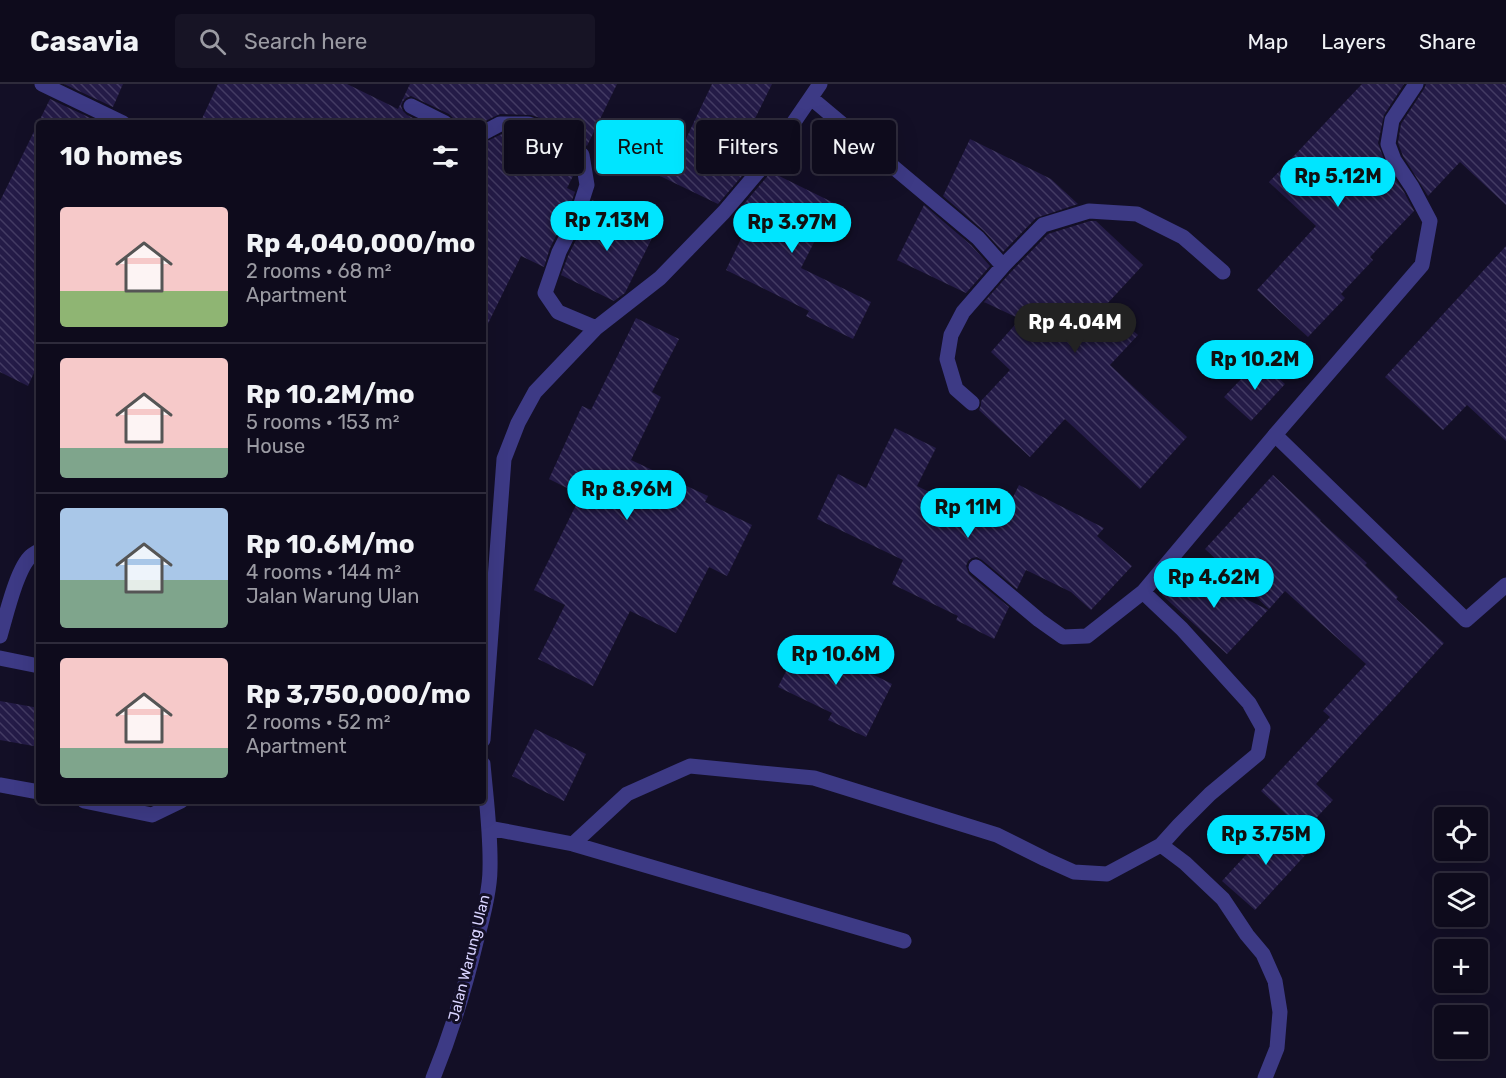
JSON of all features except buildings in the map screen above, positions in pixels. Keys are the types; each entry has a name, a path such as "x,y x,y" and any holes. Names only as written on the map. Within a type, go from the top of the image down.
{"street":[{"path":"42,84 117,120"},
{"path":"486,700 504,459 518,423 535,392 597,328 660,278 724,212 768,160 820,84"},
{"path":"976,567 1039,620 1063,637 1087,636 1143,592 1422,266 1430,221 1394,160 1388,144 1392,120 1416,84"},
{"path":"811,98 978,238 1003,266"},
{"path":"411,106 439,120"},
{"path":"486,131 500,124 528,124 556,133 582,155 587,185 577,216 559,252 544,293 558,312 597,328"},
{"path":"972,403 956,389 947,359 951,335 963,312 1043,225 1089,211 1137,213 1183,237 1223,272"},
{"path":"1275,435 1466,620 1506,585"},
{"path":"0,636 18,578 25,562 36,553"},
{"path":"573,844 627,794 690,766 814,778 998,836 1074,872 1107,874 1161,845 1210,794 1258,754 1263,728 1249,703 1182,629 1143,592"},
{"path":"0,658 36,665"},
{"path":"0,785 36,791"},
{"name":"Jalan Warung Ulan","path":"434,1078 464,992 481,922 490,872 486,796"},
{"path":"99,804 152,815 175,804"},
{"path":"489,828 573,844 904,941"},
{"path":"1161,845 1223,899 1263,954 1275,981 1280,1012 1277,1048 1265,1078"}]}
